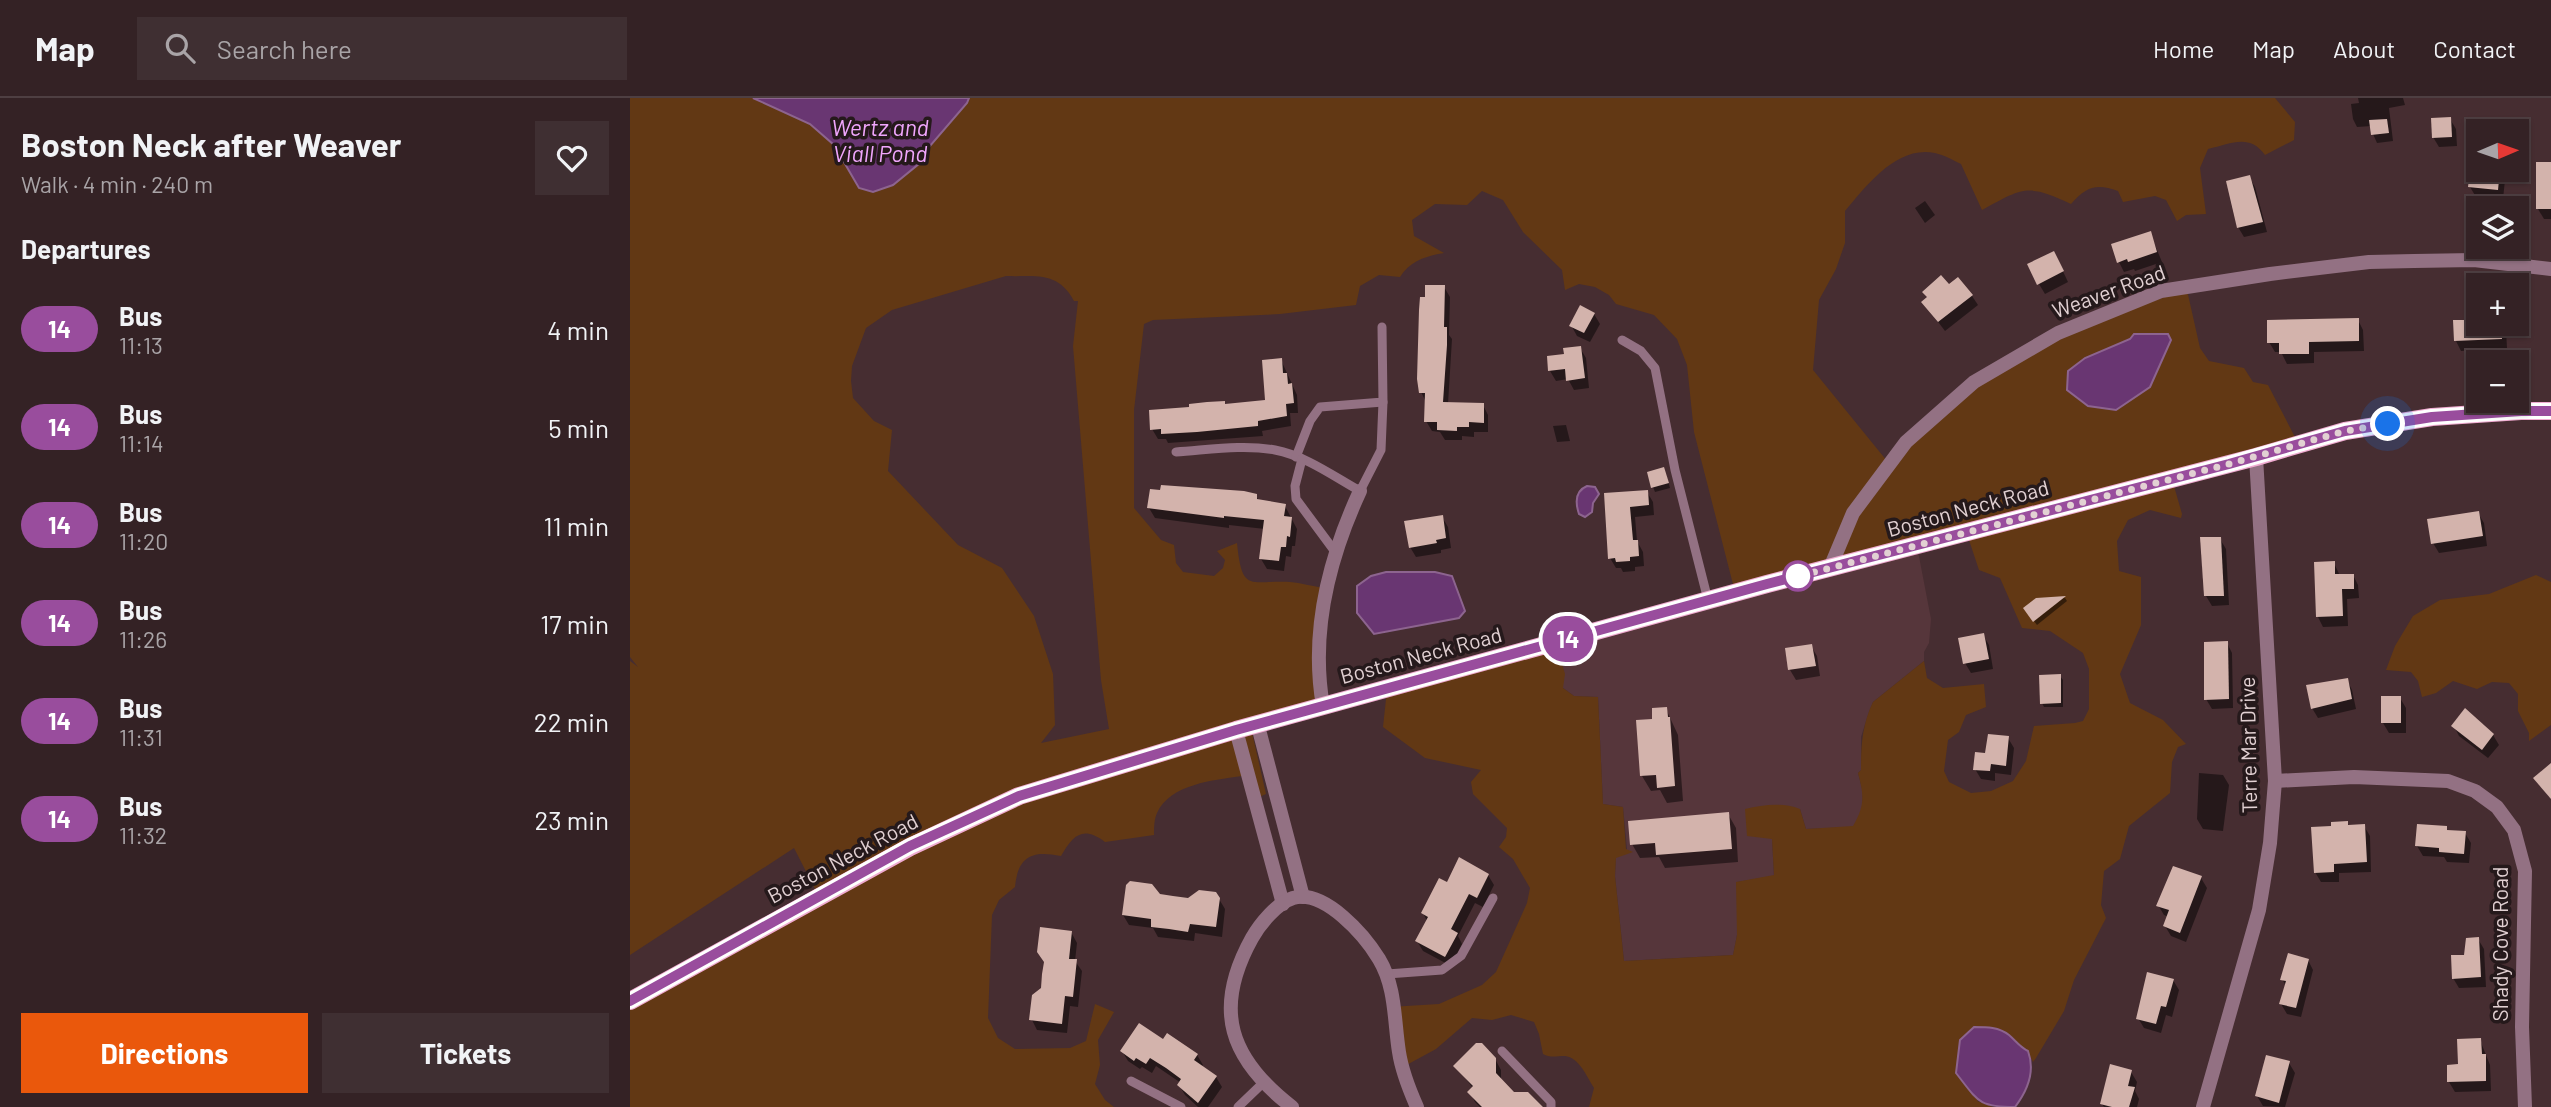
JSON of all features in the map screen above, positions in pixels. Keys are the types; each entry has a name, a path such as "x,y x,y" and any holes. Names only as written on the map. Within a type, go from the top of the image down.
{"main road":[{"name":"Boston Neck Road","path":"630,1001 910,846 1019,796 1323,706 2345,431 2432,417 2551,411"}],"street":[{"name":"Weaver Road","path":"1830,568 1853,513 1906,442 1974,382 2058,333 2161,291 2270,274 2369,262 2474,260 2551,269"},
{"name":"Terre Mar Drive","path":"2203,1107 2259,910 2270,843 2275,780 2256,457"},
{"path":"1323,706 1318,677 1319,639 1325,593 1336,553 1360,491"},
{"path":"1258,726 1303,897"},
{"path":"1236,730 1283,904"},
{"name":"Shady Cove Road","path":"2275,780 2354,778 2448,781 2475,791 2497,807 2514,830 2525,871 2522,1027 2525,1107"},
{"path":"1255,799 1275,793"},
{"path":"1293,1107 1254,1072 1241,1051 1230,1014 1231,992 1238,964 1254,934 1283,904 1293,898 1303,897 1323,903 1342,915 1368,942 1387,974 1402,1066 1406,1083 1418,1107"}],"lane":[{"path":"1176,452 1251,448 1276,450 1299,458 1360,491 1381,450 1382,327"},
{"path":"1622,340 1641,351 1655,368 1675,470 1709,600"},
{"path":"1336,553 1296,499 1299,458 1310,421 1320,407 1383,402"},
{"path":"1387,974 1442,970 1461,956 1493,898"},
{"path":"1502,1051 1551,1102 1551,1107"},
{"path":"1131,1082 1181,1107"},
{"path":"1238,1107 1265,1082"}],"shaded area":[{"path":"630,98 753,98 810,123 834,145 859,188 920,163 928,147 969,98 2275,98 2295,122 2294,140 2265,155 2259,148 2246,142 2208,149 2200,168 2206,214 2186,215 2177,221 2166,200 2155,196 2123,202 2118,191 2103,187 2087,190 2071,204 2044,193 2025,191 1982,210 1961,164 1935,153 1921,152 1908,155 1884,169 1845,211 1845,243 1836,269 1819,300 1813,370 1887,461 1976,380 2059,331 2187,290 2200,348 2209,361 2244,368 2253,382 2268,385 2297,441 2172,479 2181,518 2150,510 2128,520 2117,541 2119,571 2141,577 2141,625 2120,674 2130,703 2163,720 2186,744 2178,747 2172,762 2170,793 2129,826 2120,859 2104,871 2101,905 2106,918 2074,980 2064,1011 2033,1062 2010,1036 1977,1101 1993,1107 1589,1107 1594,1088 1578,1064 1570,1057 1543,1054 1534,1022 1511,1015 1492,1020 1472,1018 1436,1049 1401,1068 1390,1007 1439,1004 1482,985 1496,972 1527,903 1530,888 1513,859 1499,847 1506,837 1507,828 1473,794 1471,782 1481,770 1425,758 1383,727 1387,690 1556,643 1565,674 1563,688 1574,696 1598,697 1603,804 1623,807 1626,849 1633,852 1616,858 1615,876 1624,961 1733,955 1737,935 1736,882 1774,875 1772,839 1747,836 1745,809 1779,805 1800,809 1806,829 1853,826 1861,806 1858,773 1861,770 1864,727 1869,711 1873,702 1924,661 1927,678 1943,688 1984,684 1986,707 1966,715 1959,732 1948,740 1944,771 1949,782 1971,793 1991,791 2013,781 2026,761 2034,726 2083,721 2089,709 2089,669 2083,653 2050,631 2022,628 2000,578 1979,570 1967,534 1735,592 1694,432 1687,365 1677,339 1654,315 1616,304 1609,295 1595,287 1579,284 1565,290 1562,270 1523,232 1503,200 1482,191 1467,205 1435,204 1412,220 1414,236 1444,253 1419,260 1400,277 1379,275 1360,286 1356,305 1280,314 1153,320 1144,324 1134,410 1134,508 1161,540 1174,545 1176,563 1183,572 1214,576 1223,568 1225,560 1217,551 1237,543 1242,570 1250,581 1290,582 1323,588 1321,701 1250,724 1266,794 1259,797 1242,776 1194,785 1163,803 1157,813 1154,835 1105,842 1090,834 1079,835 1061,856 1034,855 1023,862 1015,887 999,900 992,915 988,1018 998,1038 1015,1049 1070,1048 1086,1041 1095,1004 1114,1012 1098,1040 1100,1065 1095,1084 1105,1100 1114,1107 630,1107 630,996 815,889 794,848 630,955 630,661 638,667 630,657","holes":["1006,276 1036,276 1053,280 1068,291 1074,301 1078,301 1073,346 1101,680 1109,729 1041,743 1055,725 1053,674 1034,616 1002,568 958,545 888,471 892,430 874,421 853,398 851,381 852,366 866,328 892,310"]},
{"path":"1917,546 1931,619 1929,643 1924,652 1924,661 1873,702 1861,737 1861,770 1858,773 1863,792 1862,812 1853,827 1806,829 1800,809 1772,838 1774,876 1737,882 1737,935 1733,955 1624,961 1615,876 1616,857 1627,849 1623,807 1603,804 1598,697 1574,696 1563,688 1555,642"},
{"path":"2536,575 2551,582 2551,725 2529,741 2529,733 2518,711 2518,694 2509,683 2492,682 2477,689 2453,681 2436,693 2422,697 2418,681 2411,672 2386,670 2395,646 2413,616 2440,600 2489,594"}],"water":[{"name":"Wertz and Viall Pond","path":"753,98 969,98 929,147 920,163 893,185 873,192 859,188 834,145 810,124"},
{"path":"2134,334 2168,334 2171,340 2150,387 2116,410 2088,406 2067,390 2068,371 2085,358 2130,339"},
{"path":"1587,486 1595,487 1599,494 1593,503 1592,512 1585,517 1579,514 1577,501 1580,491"},
{"path":"1386,572 1435,572 1452,576 1465,611 1459,618 1374,634 1357,613 1357,586 1371,576"},
{"path":"1974,1027 2001,1030 2028,1051 2031,1065 2029,1080 2015,1107 1986,1104 1969,1090 1956,1073 1960,1040"}],"building":[{"path":"2451,117 2452,137 2432,138 2431,118"},
{"path":"2387,119 2389,133 2371,135 2369,120"},
{"path":"2536,162 2551,162 2551,209 2536,209"},
{"path":"2250,175 2263,222 2237,228 2226,181"},
{"path":"2469,182 2499,182 2498,190 2468,187"},
{"path":"2151,231 2157,252 2117,263 2111,244"},
{"path":"2054,251 2064,271 2037,285 2027,264"},
{"path":"1941,275 1949,284 1958,277 1973,295 1938,322 1921,302 1927,297 1922,292"},
{"path":"1425,285 1445,285 1444,327 1447,327 1447,345 1443,402 1484,403 1484,423 1469,422 1469,427 1457,427 1457,431 1437,430 1437,422 1424,422 1425,393 1419,393 1417,379 1420,297 1425,297"},
{"path":"1580,305 1595,313 1584,333 1569,326"},
{"path":"2359,318 2359,341 2309,342 2309,354 2279,354 2279,343 2267,343 2267,320"},
{"path":"2453,320 2466,320 2466,336 2502,336 2502,339 2454,341"},
{"path":"1581,346 1585,378 1566,381 1565,369 1548,371 1547,356 1564,354 1563,348"},
{"path":"1282,358 1283,373 1287,373 1288,384 1292,383 1294,403 1286,404 1287,416 1258,421 1258,426 1161,434 1161,429 1150,430 1149,410 1189,407 1189,404 1207,402 1225,401 1225,404 1265,400 1262,360"},
{"path":"1664,467 1669,483 1651,488 1647,472"},
{"path":"1161,485 1244,491 1257,494 1257,499 1286,504 1284,516 1292,517 1290,537 1287,536 1286,547 1281,547 1279,561 1259,559 1264,520 1147,508 1150,489 1160,490"},
{"path":"1648,490 1649,505 1630,507 1633,540 1638,540 1639,556 1630,557 1630,561 1616,562 1615,558 1608,559 1604,493"},
{"path":"2479,511 2483,536 2431,544 2427,519"},
{"path":"1443,515 1446,538 1436,540 1437,543 1409,548 1404,521"},
{"path":"2200,537 2221,537 2224,596 2204,596"},
{"path":"2335,561 2335,574 2354,574 2354,589 2342,589 2343,616 2316,617 2314,562"},
{"path":"2066,596 2033,622 2023,608 2036,598"},
{"path":"1984,633 1989,659 1963,664 1958,638"},
{"path":"2228,641 2229,699 2204,700 2204,642"},
{"path":"1812,644 1816,666 1788,670 1785,648"},
{"path":"2061,674 2061,703 2040,704 2039,675"},
{"path":"2348,678 2352,699 2311,709 2306,685"},
{"path":"2381,696 2401,696 2401,723 2381,723"},
{"path":"1667,707 1675,786 1657,788 1656,775 1640,776 1636,720 1652,719 1652,708"},
{"path":"2465,708 2494,734 2482,750 2451,726"},
{"path":"1988,734 2009,736 2006,766 1991,764 1990,771 1973,770 1975,752 1985,753"},
{"path":"2551,763 2551,799 2533,778"},
{"path":"1729,812 1732,849 1656,855 1655,843 1630,845 1628,821"},
{"path":"2348,821 2348,825 2365,824 2367,862 2334,864 2334,872 2314,873 2311,827 2331,826 2331,822"},
{"path":"2417,824 2447,826 2447,830 2466,831 2464,854 2415,846"},
{"path":"1459,857 1489,874 1477,898 1469,894 1451,929 1458,933 1445,957 1415,941 1428,917 1421,913 1439,878 1447,882"},
{"path":"2173,866 2202,876 2180,933 2163,926 2169,910 2156,906"},
{"path":"1130,881 1152,884 1160,894 1188,898 1199,890 1216,892 1220,898 1216,927 1190,924 1188,932 1151,927 1151,919 1122,915 1126,885"},
{"path":"1040,927 1072,931 1069,959 1077,959 1073,997 1065,996 1062,1024 1029,1020 1032,995 1041,988 1044,962 1037,952"},
{"path":"2479,937 2481,977 2452,979 2451,955 2464,955 2466,938"},
{"path":"2288,953 2309,959 2296,1008 2279,1004 2286,981 2280,980"},
{"path":"2147,972 2174,979 2166,1007 2161,1006 2156,1024 2136,1019"},
{"path":"1139,1023 1163,1039 1167,1033 1198,1054 1194,1060 1217,1076 1198,1103 1177,1085 1181,1079 1166,1068 1150,1058 1146,1064 1136,1058 1134,1061 1120,1051"},
{"path":"2481,1038 2482,1054 2486,1054 2486,1081 2447,1082 2447,1065 2458,1064 2457,1039"},
{"path":"1476,1043 1482,1043 1496,1058 1496,1073 1514,1092 1528,1092 1543,1107 1482,1107 1467,1092 1473,1086 1453,1066"},
{"path":"2266,1055 2290,1061 2279,1103 2255,1096"},
{"path":"2110,1064 2132,1070 2128,1086 2135,1087 2129,1107 2100,1104"}],"bus line":[{"name":"14","path":"630,1001 910,846 1019,796 1323,706 1767,584 2229,464 2345,431 2432,417 2551,411"}],"route":[{"path":"1798,576 1788,579 2229,464 2345,431 2388,424"}]}
